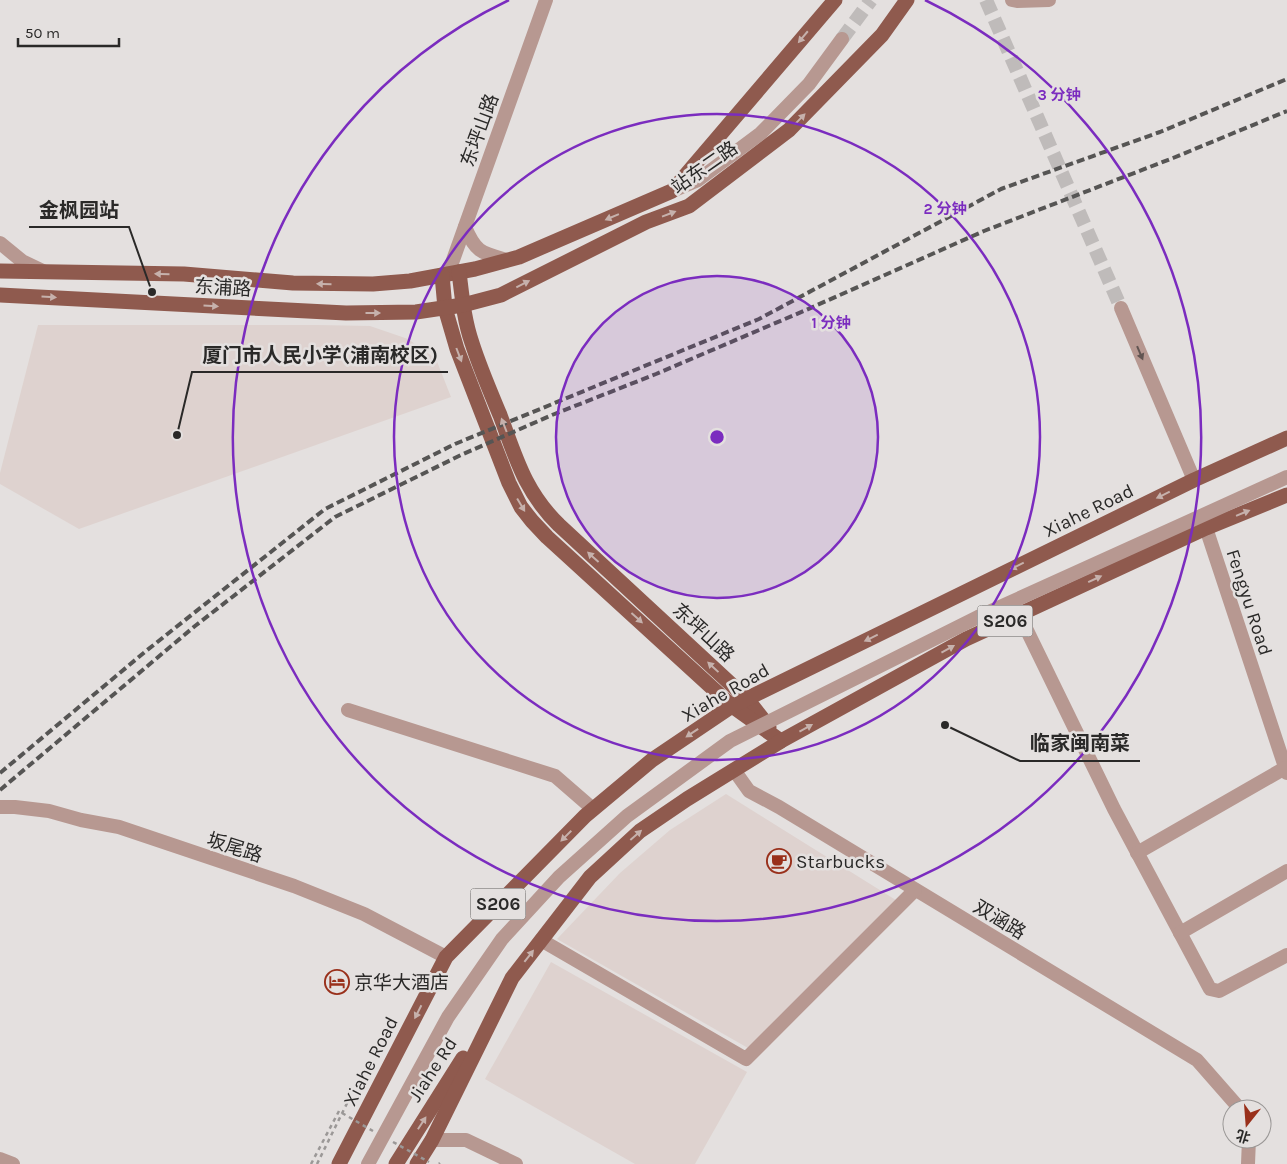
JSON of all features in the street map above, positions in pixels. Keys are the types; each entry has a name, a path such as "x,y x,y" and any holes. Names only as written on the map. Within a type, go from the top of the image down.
{"main road":[{"path":"672,191 835,0"},
{"name":"站东二路","path":"462,305 501,295 646,222 689,206 789,130 882,35 907,0"},
{"name":"东浦路","path":"0,271 184,274 293,283 373,284 410,281 450,274 508,260 672,191"},
{"name":"东坪山路","path":"450,274 462,305 472,343 524,476 544,511 747,699 781,741"},
{"name":"东坪山路","path":"450,274 444,308 457,349 509,483 521,507 548,537 732,706 781,741"},
{"name":"东浦路","path":"0,295 346,313 416,312 462,305"},
{"name":"Xiahe Road","path":"339,1164 446,957 593,809 652,760 732,706 1194,480 1287,438"},
{"name":"S206","path":"417,1164 432,1140 512,978 590,877 640,831 781,741 966,639 1206,528 1287,495"},
{"name":"Jiahe Rd","path":"396,1164 502,997"}],"street":[{"name":"东坪山路","path":"450,274 546,0"},
{"path":"1012,0 1017,2 1049,0"},
{"path":"672,191 698,180 761,133 809,84 842,39"},
{"path":"465,227 474,246 483,253 508,260"},
{"name":"东浦路","path":"0,243 22,261 46,273"},
{"path":"1121,308 1194,480"},
{"path":"368,1164 448,1017 502,939 559,876 627,816 730,742 978,617 1287,476"},
{"name":"Fengyu Road","path":"1206,528 1286,770"},
{"path":"1019,614 1114,809 1210,989 1219,990 1287,955"},
{"path":"348,710 555,776 593,809"},
{"name":"双涵路","path":"734,770 749,791 779,807 1197,1060 1231,1099"},
{"path":"1137,853 1286,770"},
{"name":"坂尾路","path":"0,807 49,811 81,820 120,827 294,886 347,907 446,957"},
{"path":"1180,933 1287,871"},
{"path":"541,940 746,1059 915,890"},
{"path":"432,1140 466,1140 516,1164"},
{"path":"1248,1149 1248,1164"},
{"path":"0,1159 13,1164"}],"path":[{"path":"311,1164 361,1075"},
{"path":"317,1164 340,1112"}],"shaded area":[{"path":"38,325 370,326 408,339 436,359 451,397 79,529 0,484 0,473"},
{"path":"726,794 899,902 748,1048 557,939 620,873 670,830"},
{"path":"551,962 747,1072 695,1164 635,1164 485,1079"}],"tunnel":[{"path":"842,39 871,0"},
{"path":"986,0 1121,308"}],"railway":[{"path":"0,773 146,651 325,509 455,444 759,319 1001,189 1160,132 1287,79"},
{"path":"0,790 195,626 335,517 461,455 552,415 656,374 984,231 1173,158 1287,111"}],"place":[{"name":"金枫园站","path":"152,292"},
{"name":"厦门市人民小学(浦南校区)","path":"177,435"},
{"name":"临家闽南菜","path":"945,725"},
{"name":"Starbucks","path":"779,861"},
{"name":"京华大酒店","path":"337,982"}]}
